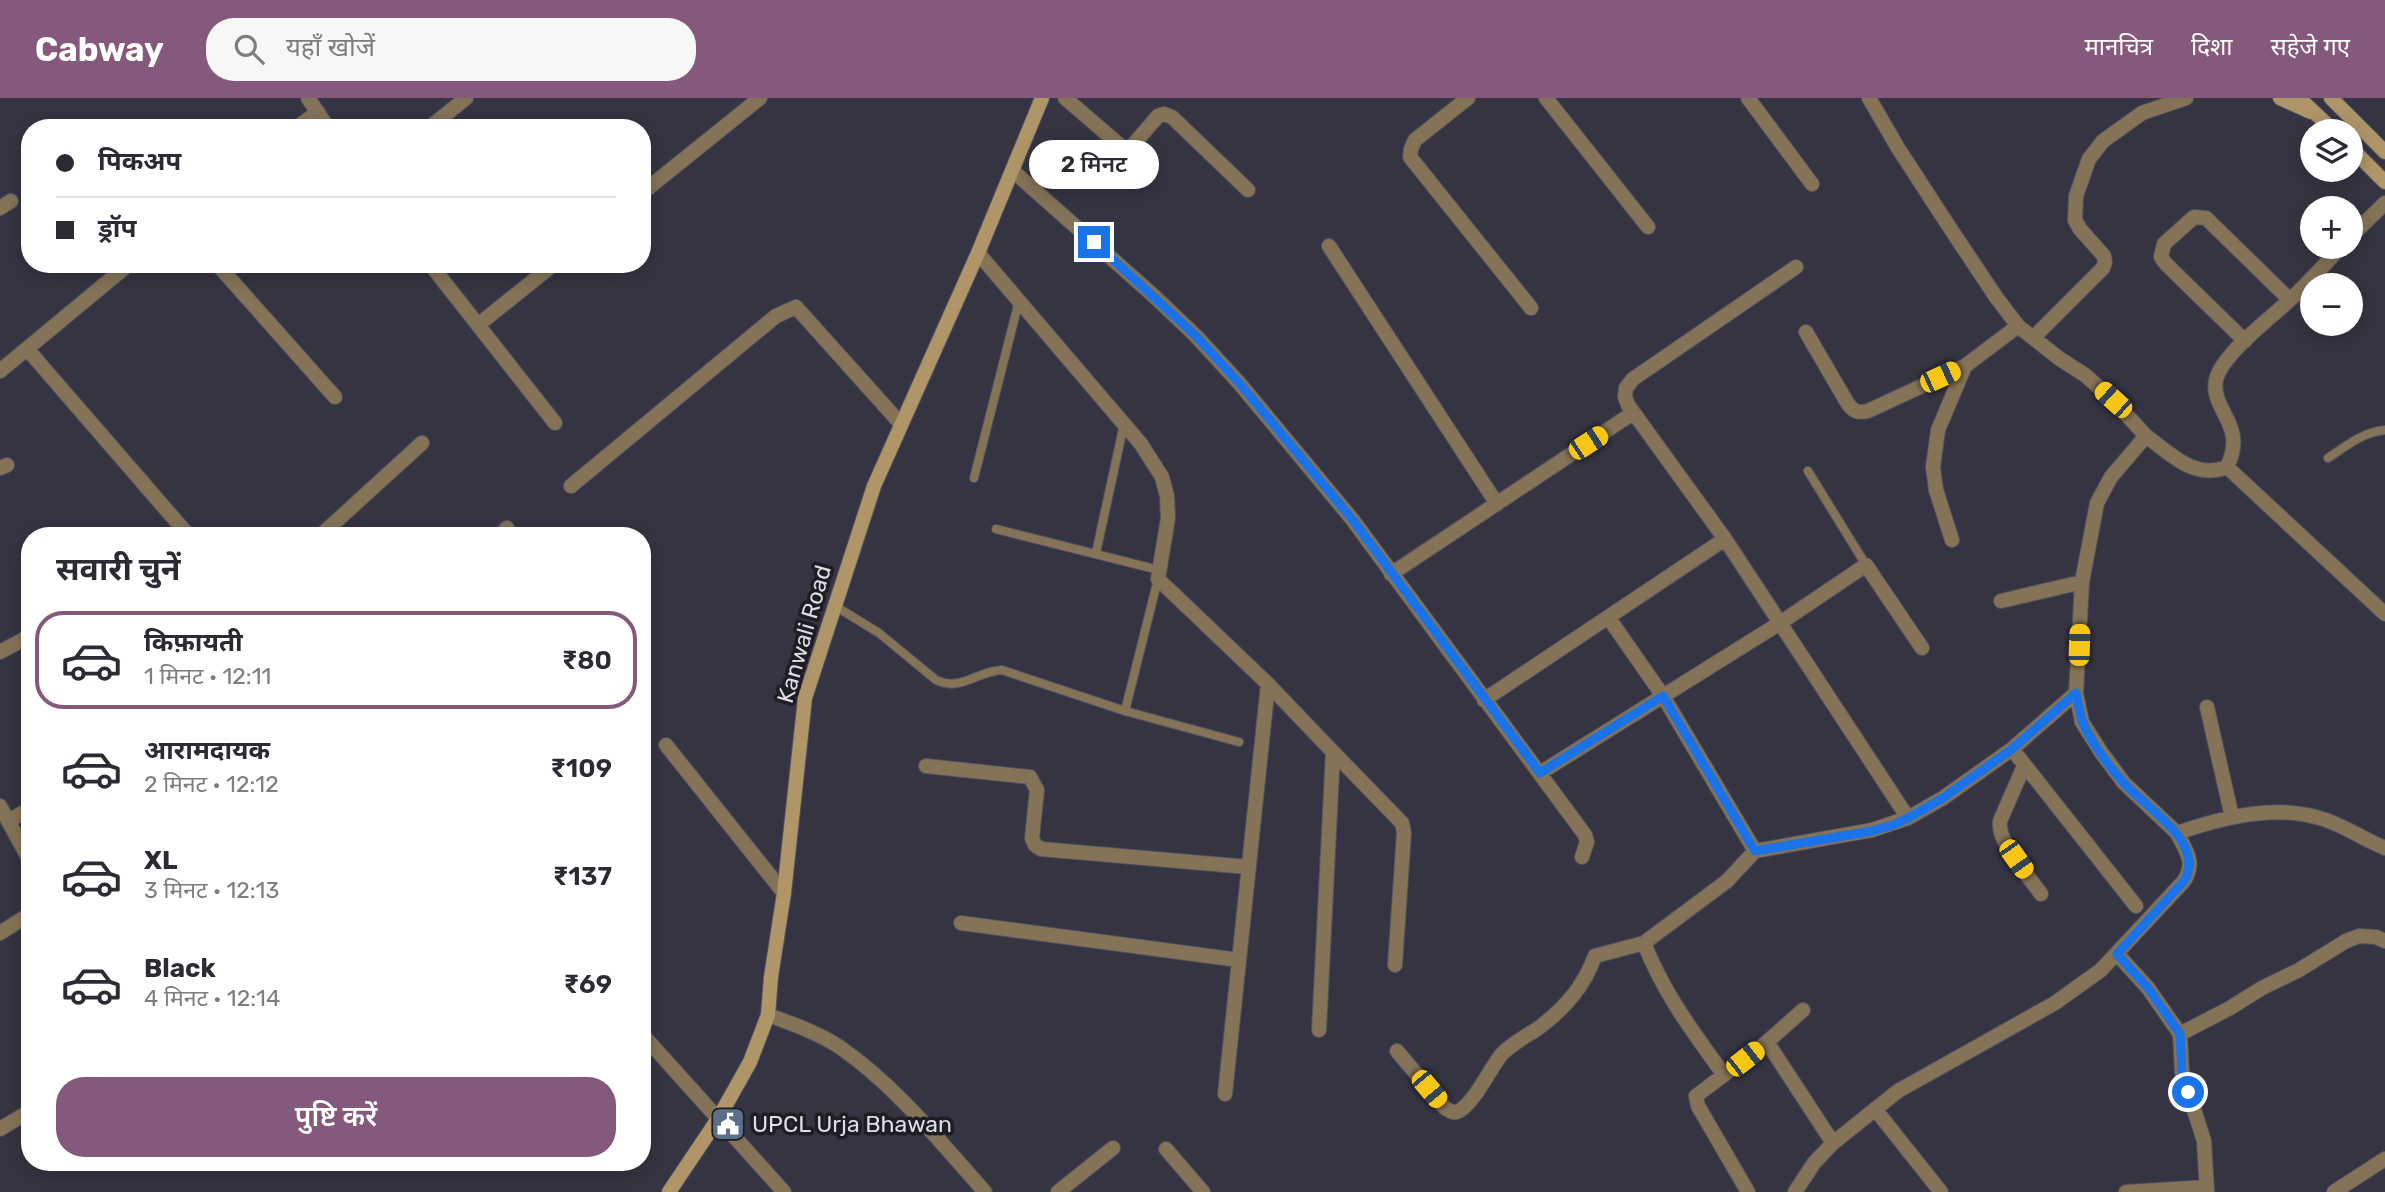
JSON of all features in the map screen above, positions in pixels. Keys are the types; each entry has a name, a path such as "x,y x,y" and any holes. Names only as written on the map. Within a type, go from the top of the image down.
{"street":[{"path":"308,98 322,119"},
{"path":"440,119 466,98"},
{"path":"651,186 760,98"},
{"name":"Kanwali Road","path":"669,1192 718,1119 750,1062 768,1015 805,698 874,486 978,253 1042,98"},
{"path":"1065,98 1122,147 1133,145 1158,116 1164,114 1172,117 1248,190"},
{"path":"1468,98 1415,140 1410,157 1531,308"},
{"path":"1546,98 1648,227"},
{"path":"1748,98 1812,184"},
{"path":"1869,98 1950,228 2018,326 2085,375 2113,400 2146,436 2189,467 2203,472 2227,467 2234,453 2230,424 2217,395 2216,380 2223,366 2329,259"},
{"path":"2033,338 2105,262 2104,256 2075,220 2076,196 2089,159 2103,141 2142,113 2186,98"},
{"path":"2280,98 2319,115"},
{"path":"2331,98 2385,152"},
{"path":"2301,99 2323,119"},
{"path":"308,119 318,112"},
{"path":"2363,160 2385,182"},
{"path":"1013,171 1196,336 1240,384 1335,498 1585,835 1587,842 1582,857"},
{"path":"2363,224 2385,203"},
{"path":"2245,341 2166,264 2161,257 2164,244 2194,217 2206,218 2290,300"},
{"path":"1329,246 1497,504"},
{"path":"978,253 1154,462 1162,477 1168,518 1158,574 1402,823 1404,833 1395,965"},
{"path":"1796,267 1633,379 1626,388 1625,397 1633,413 1725,539 1908,818"},
{"path":"0,371 118,273"},
{"path":"225,273 335,397"},
{"path":"437,273 555,424"},
{"path":"478,325 543,273"},
{"path":"571,486 776,316 796,307 901,425"},
{"path":"1806,332 1848,404 1853,411 1860,413 1965,366 2018,326"},
{"path":"28,350 181,527"},
{"path":"1952,540 1936,490 1933,467 1938,430 1965,366"},
{"path":"1391,574 1633,413"},
{"path":"1795,1192 1814,1163 1833,1143 1898,1091 2054,1003 2101,970 2184,881 2190,871 2189,856 2177,833 2124,783 2101,752 2082,722 2076,693 2082,582 2097,503 2111,477 2146,436"},
{"path":"330,527 422,443"},
{"path":"2227,467 2385,614"},
{"path":"1484,700 1725,539"},
{"path":"1540,773 1780,623 1866,565 1922,648"},
{"path":"2001,601 2082,582"},
{"path":"1608,617 1663,696 1755,851"},
{"path":"0,652 21,641"},
{"path":"1225,1094 1268,684"},
{"path":"1397,1051 1445,1108 1456,1113 1471,1098 1503,1053 1542,1026 1582,986 1595,956 1644,943 1727,881 1755,851 1872,831 1908,818 1943,798 2012,749 2076,693"},
{"path":"2207,707 2232,817"},
{"path":"666,745 784,892"},
{"path":"2012,749 2136,906"},
{"path":"1319,1030 1333,752"},
{"path":"926,766 1030,777 1037,790 1032,838 1035,845 1041,849 1248,867"},
{"path":"2024,766 2000,821 1999,830 2040,894"},
{"path":"0,806 21,845"},
{"path":"2177,833 2232,817 2267,812 2297,812 2328,820 2385,848"},
{"path":"8,821 21,814"},
{"path":"0,933 21,920"},
{"path":"961,923 1239,960"},
{"path":"2180,1034 2300,970 2346,941 2359,936 2376,937 2385,941"},
{"path":"1644,943 1672,1002 1724,1075"},
{"path":"2117,954 2148,988 2180,1034 2182,1072 2204,1141 2207,1189 2126,1192"},
{"path":"1748,1192 1696,1102 1696,1096 1767,1042 1802,1010"},
{"path":"768,1015 805,1028 840,1047 873,1072 985,1192"},
{"path":"1767,1042 1833,1143"},
{"path":"651,1044 784,1192"},
{"path":"1875,1109 1941,1192"},
{"path":"0,1129 21,1116"},
{"path":"1058,1192 1112,1148"},
{"path":"1166,1149 1203,1192"},
{"path":"2334,1192 2385,1159"}],"lane":[{"path":"974,478 1019,301"},
{"path":"1096,553 1124,424"},
{"path":"2328,458 2359,437 2385,430"},
{"path":"1808,471 1866,565"},
{"path":"996,529 1096,553 1158,574 1125,711"},
{"path":"835,606 879,634 945,685 956,685 984,673 1002,670 1125,711 1239,743"}],"place":[{"name":"UPCL Urja Bhawan","path":"728,1124"}],"route":[{"path":"1094,242 1196,336 1240,384 1352,519 1540,773 1663,696 1755,851 1872,831 1908,818 1943,798 2012,749 2076,693 2082,722 2101,752 2124,783 2177,833 2189,856 2190,871 2184,881 2117,954 2148,988 2180,1034 2182,1072 2188,1092"}]}
